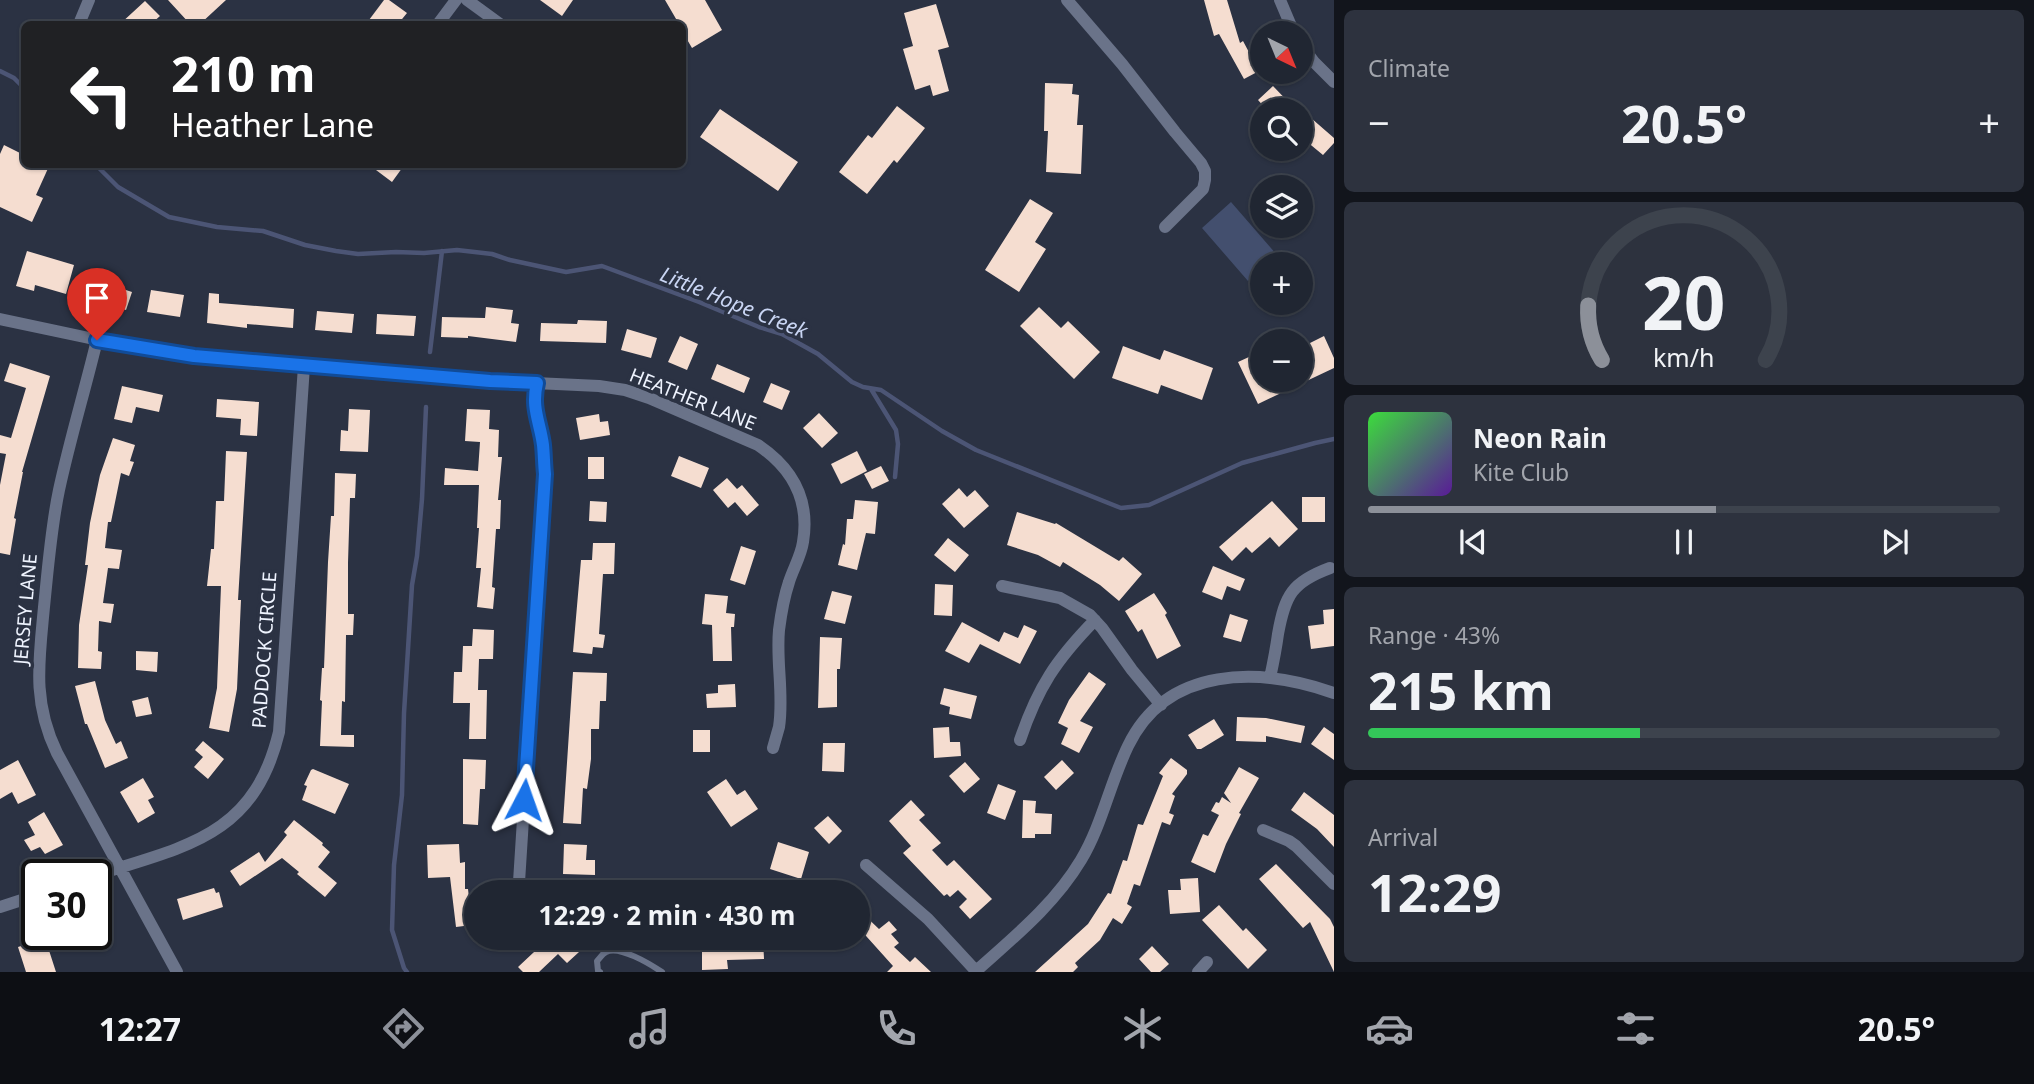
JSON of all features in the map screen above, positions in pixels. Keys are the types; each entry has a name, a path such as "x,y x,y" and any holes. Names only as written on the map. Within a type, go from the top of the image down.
{"street":[{"path":"80,21 89,0"},
{"path":"440,21 456,0"},
{"path":"467,0 496,21"},
{"path":"1067,0 1122,64 1205,171 1203,189 1165,227"},
{"path":"1280,0 1288,21"},
{"path":"1313,61 1334,82"},
{"name":"HEATHER LANE","path":"0,319 97,340 194,356 625,390 758,445 779,461 790,476 802,504 804,531 801,549 784,598 779,629 779,727 773,748"},
{"name":"JERSEY LANE","path":"97,340 58,492 38,667 39,692 43,718 51,742 177,972"},
{"name":"PADDOCK CIRCLE","path":"112,870 212,833 230,820 257,789 272,759 279,732 304,366"},
{"path":"519,880 545,474 543,446 535,409 537,383"},
{"path":"1270,678 1282,610 1288,596 1301,582 1330,568"},
{"path":"1002,586 1060,598 1095,620 1161,705"},
{"path":"1020,740 1032,706 1045,681 1073,642 1095,620"},
{"path":"866,865 928,919 976,972 1035,918 1065,884 1088,845 1128,746 1140,727 1161,705 1197,684 1220,678 1270,678 1334,693"},
{"path":"1263,830 1296,846 1334,884"},
{"path":"0,907 21,900"}],"lane":[{"path":"600,972 597,961 606,952 615,950 662,972"}],"shaded area":[{"path":"1231,202 1250,224 1250,238 1262,238 1274,252 1250,252 1248,281 1202,228"}],"building":[{"path":"168,0 226,0 203,21 187,21"},
{"path":"384,0 389,0 407,13 400,21 368,21"},
{"path":"540,0 573,0 562,16"},
{"path":"665,0 705,0 722,30 692,48 686,38 686,21 677,21"},
{"path":"1204,0 1227,0 1240,43 1243,41 1250,54 1250,76 1244,79 1219,34 1214,36"},
{"path":"145,1 160,16 154,21 123,21"},
{"path":"936,4 949,47 938,50 949,91 933,96 930,85 915,90 903,49 913,46 904,13"},
{"path":"1045,83 1073,84 1072,94 1079,95 1077,125 1083,125 1081,174 1046,172 1048,131 1044,131"},
{"path":"1273,86 1284,98 1260,98"},
{"path":"897,106 925,128 897,163 894,160 867,194 839,172 868,135 872,138"},
{"path":"720,109 798,162 778,191 700,137"},
{"path":"1313,120 1334,138 1334,143 1323,155 1313,147"},
{"path":"4,145 21,154 21,168 48,168 36,195 43,198 32,222 0,207 0,154"},
{"path":"373,168 402,168 392,182"},
{"path":"1030,199 1053,213 1035,242 1046,249 1019,292 985,270"},
{"path":"27,251 74,265 66,294 35,285 34,291 16,286"},
{"path":"98,281 132,292 126,310 92,299"},
{"path":"151,290 184,295 180,317 147,312"},
{"path":"209,293 219,294 219,303 294,309 293,328 247,324 247,328 207,323"},
{"path":"486,307 513,310 511,323 519,324 516,342 468,336 441,337 442,317 485,318"},
{"path":"1039,307 1061,328 1068,321 1100,352 1074,379 1020,326"},
{"path":"317,311 354,314 352,333 315,330"},
{"path":"377,314 416,316 414,336 376,334"},
{"path":"578,320 607,321 606,343 540,341 541,323 577,324"},
{"path":"627,329 657,338 651,358 621,350"},
{"path":"680,336 698,344 687,370 668,362"},
{"path":"1324,336 1334,358 1334,368 1313,378 1313,342"},
{"path":"1123,346 1160,360 1164,350 1213,368 1202,400 1161,385 1158,394 1112,378"},
{"path":"1250,356 1250,387 1238,362"},
{"path":"10,363 50,376 22,472 10,555 0,553 0,485 6,454 0,453 0,435 11,438 26,388 4,381"},
{"path":"717,364 750,378 744,393 711,379"},
{"path":"771,383 790,391 782,410 763,402"},
{"path":"122,386 163,395 159,412 136,407 132,423 114,419"},
{"path":"1252,392 1283,392 1258,404"},
{"path":"217,399 259,402 257,436 240,435 241,419 216,417"},
{"path":"349,409 370,410 368,452 340,451 341,430 348,431"},
{"path":"467,409 490,410 489,429 499,430 498,457 502,457 498,500 501,500 500,529 496,529 493,609 477,607 481,568 476,568 479,485 444,485 445,468 478,471 480,442 465,441"},
{"path":"819,413 838,433 822,448 803,428"},
{"path":"599,414 600,422 608,421 610,435 580,440 576,418"},
{"path":"113,438 135,445 130,461 134,462 129,476 121,473 111,522 108,522 105,548 122,550 119,569 108,568 103,603 114,604 111,623 99,621 98,651 102,652 101,669 78,668 79,625 88,565 85,565 90,523 100,475"},
{"path":"226,451 247,452 238,600 241,600 237,689 229,732 209,728 217,688 221,586 207,586 211,549 214,549 216,501 224,501"},
{"path":"857,451 867,471 841,484 831,464"},
{"path":"679,456 709,468 701,488 671,476"},
{"path":"588,457 604,457 604,479 588,479"},
{"path":"881,466 889,481 872,489 864,474"},
{"path":"335,473 356,474 355,498 350,498 348,563 348,614 354,614 353,635 346,635 345,702 342,701 341,735 354,735 354,747 320,746 320,700"},
{"path":"727,478 737,489 742,485 759,505 747,516 735,502 728,508 713,490"},
{"path":"959,488 967,497 975,490 989,506 964,528 942,504"},
{"path":"1302,497 1325,497 1325,522 1302,522"},
{"path":"855,500 878,502 875,534 866,533 857,570 838,565 843,544 845,545 847,519 853,519"},
{"path":"590,501 607,502 606,522 589,521"},
{"path":"1272,501 1298,529 1279,547 1270,537 1252,553 1246,547 1232,561 1219,547"},
{"path":"1017,512 1056,523 1119,561 1123,557 1142,574 1119,601 1100,585 1063,562 1060,567 1038,555 1007,545"},
{"path":"948,538 969,555 955,572 934,555"},
{"path":"593,543 615,543 614,574 603,574 599,634 605,635 603,648 593,647 592,654 573,652 581,560 592,560"},
{"path":"741,546 756,551 745,585 730,580"},
{"path":"1213,566 1245,579 1240,591 1227,586 1222,600 1202,592"},
{"path":"935,584 953,585 952,616 934,615"},
{"path":"832,591 852,596 845,624 824,619"},
{"path":"1154,593 1167,613 1165,615 1181,646 1157,659 1142,629 1138,632 1125,611"},
{"path":"705,594 728,596 726,613 735,614 734,627 731,627 732,661 713,661 712,625 702,624"},
{"path":"1334,609 1334,646 1311,649 1308,626 1324,624 1323,610"},
{"path":"1230,614 1248,620 1241,642 1223,637"},
{"path":"962,622 999,642 1004,632 1018,638 1024,625 1037,631 1020,664 980,644 969,663 945,651"},
{"path":"473,629 494,630 493,659 479,659 478,690 487,690 486,739 469,739 470,703 453,703 454,672 462,672 463,646 472,646"},
{"path":"820,637 842,638 840,669 837,669 837,707 818,708"},
{"path":"136,651 158,652 157,672 136,670"},
{"path":"573,672 607,673 606,701 600,701 599,729 591,729 591,759 587,789 583,788 581,824 563,823"},
{"path":"1089,672 1106,684 1080,721 1093,727 1079,753 1061,744 1068,728 1058,723 1069,700"},
{"path":"95,681 105,720 116,744 121,741 128,758 105,768 85,724 75,686"},
{"path":"735,684 736,707 707,708 706,694 718,693 718,685"},
{"path":"944,688 977,696 971,719 949,714 950,707 940,704"},
{"path":"148,697 152,714 136,717 132,701"},
{"path":"1237,717 1266,718 1305,726 1301,743 1266,736 1266,742 1236,741"},
{"path":"1214,719 1224,735 1197,749 1188,735"},
{"path":"949,727 950,742 960,742 961,756 934,758 933,728"},
{"path":"1324,727 1334,734 1334,760 1311,744"},
{"path":"693,730 710,730 710,752 693,752"},
{"path":"203,741 224,759 208,779 194,767 203,757 195,750"},
{"path":"823,743 845,743 844,772 822,771"},
{"path":"1171,758 1187,770 1187,774 1172,794 1175,796 1169,813 1174,815 1170,825 1162,822 1140,886 1134,884 1127,904 1132,907 1122,924 1113,918 1100,940 1075,963 1078,967 1073,972 1035,972 1088,924 1108,893 1111,894 1123,860 1127,861 1138,824 1143,825 1163,776 1159,773"},
{"path":"463,759 486,760 485,789 480,789 478,825 463,824"},
{"path":"18,760 36,795 18,804 12,792 0,799 0,770"},
{"path":"1062,760 1074,773 1056,790 1044,777"},
{"path":"965,762 980,779 964,793 949,776"},
{"path":"1239,767 1259,778 1239,813 1241,814 1215,873 1191,862 1203,834 1208,836 1219,815 1211,811 1216,802 1219,803 1222,797 1231,803 1224,793"},
{"path":"313,769 349,784 335,814 302,800 307,786 304,785"},
{"path":"143,778 154,797 148,800 155,813 138,823 120,792"},
{"path":"726,779 737,795 745,790 758,809 731,827 707,792"},
{"path":"998,784 1016,791 1005,820 987,813"},
{"path":"1304,792 1334,815 1334,847 1317,829 1291,810"},
{"path":"911,800 925,815 919,820 941,843 932,850 947,866 954,860 992,899 970,919 959,907 967,899 958,890 950,897 947,894 944,896 903,853 911,846 889,821"},
{"path":"1023,800 1036,801 1035,813 1052,814 1051,834 1035,834 1035,838 1022,838"},
{"path":"44,812 63,845 45,854 40,847 31,851 24,840 35,835 28,822"},
{"path":"828,816 842,831 829,844 814,828"},
{"path":"294,820 330,852 318,867 337,883 325,897 282,858 240,886 230,871 259,852 265,862 287,835 284,832"},
{"path":"778,842 809,852 801,879 770,869"},
{"path":"459,844 460,863 465,862 464,926 456,927 450,877 428,878 427,845"},
{"path":"564,844 587,845 586,860 595,860 595,875 563,874"},
{"path":"1276,864 1330,919 1334,927 1334,972 1310,922 1303,928 1259,879"},
{"path":"1198,878 1200,912 1170,914 1168,890 1181,890 1180,879"},
{"path":"214,888 216,893 219,892 223,907 183,920 177,899"},
{"path":"1219,905 1243,931 1246,928 1267,950 1248,969 1202,920"},
{"path":"870,920 879,929 889,921 897,930 891,934 899,943 894,947 910,962 915,957 931,972 887,972 893,966 870,940"},
{"path":"21,946 21,950 49,950 56,972 26,972 18,947"},
{"path":"1152,946 1169,964 1160,972 1151,972 1139,959"},
{"path":"536,950 579,952 567,963 558,954 539,972 523,972 518,967"},
{"path":"764,950 764,959 727,960 728,969 702,970 702,952"}],"waterway":[{"name":"Little Hope Creek","path":"0,71 21,85"},
{"name":"Little Hope Creek","path":"99,168 118,187 169,217 217,227 263,231 305,245 358,254 457,250 492,254 566,272 602,266 782,334 818,354 852,382 881,390 976,450 1121,508 1149,505 1242,463 1334,439"},
{"path":"430,352 442,251"},
{"path":"871,389 896,430 898,444 895,477"},
{"path":"407,972 392,930 394,865 402,795 404,713 412,585 422,499 426,407"}],"route":[{"path":"97,340 194,356 537,383 535,409 541,432 545,474 524,800"}]}
